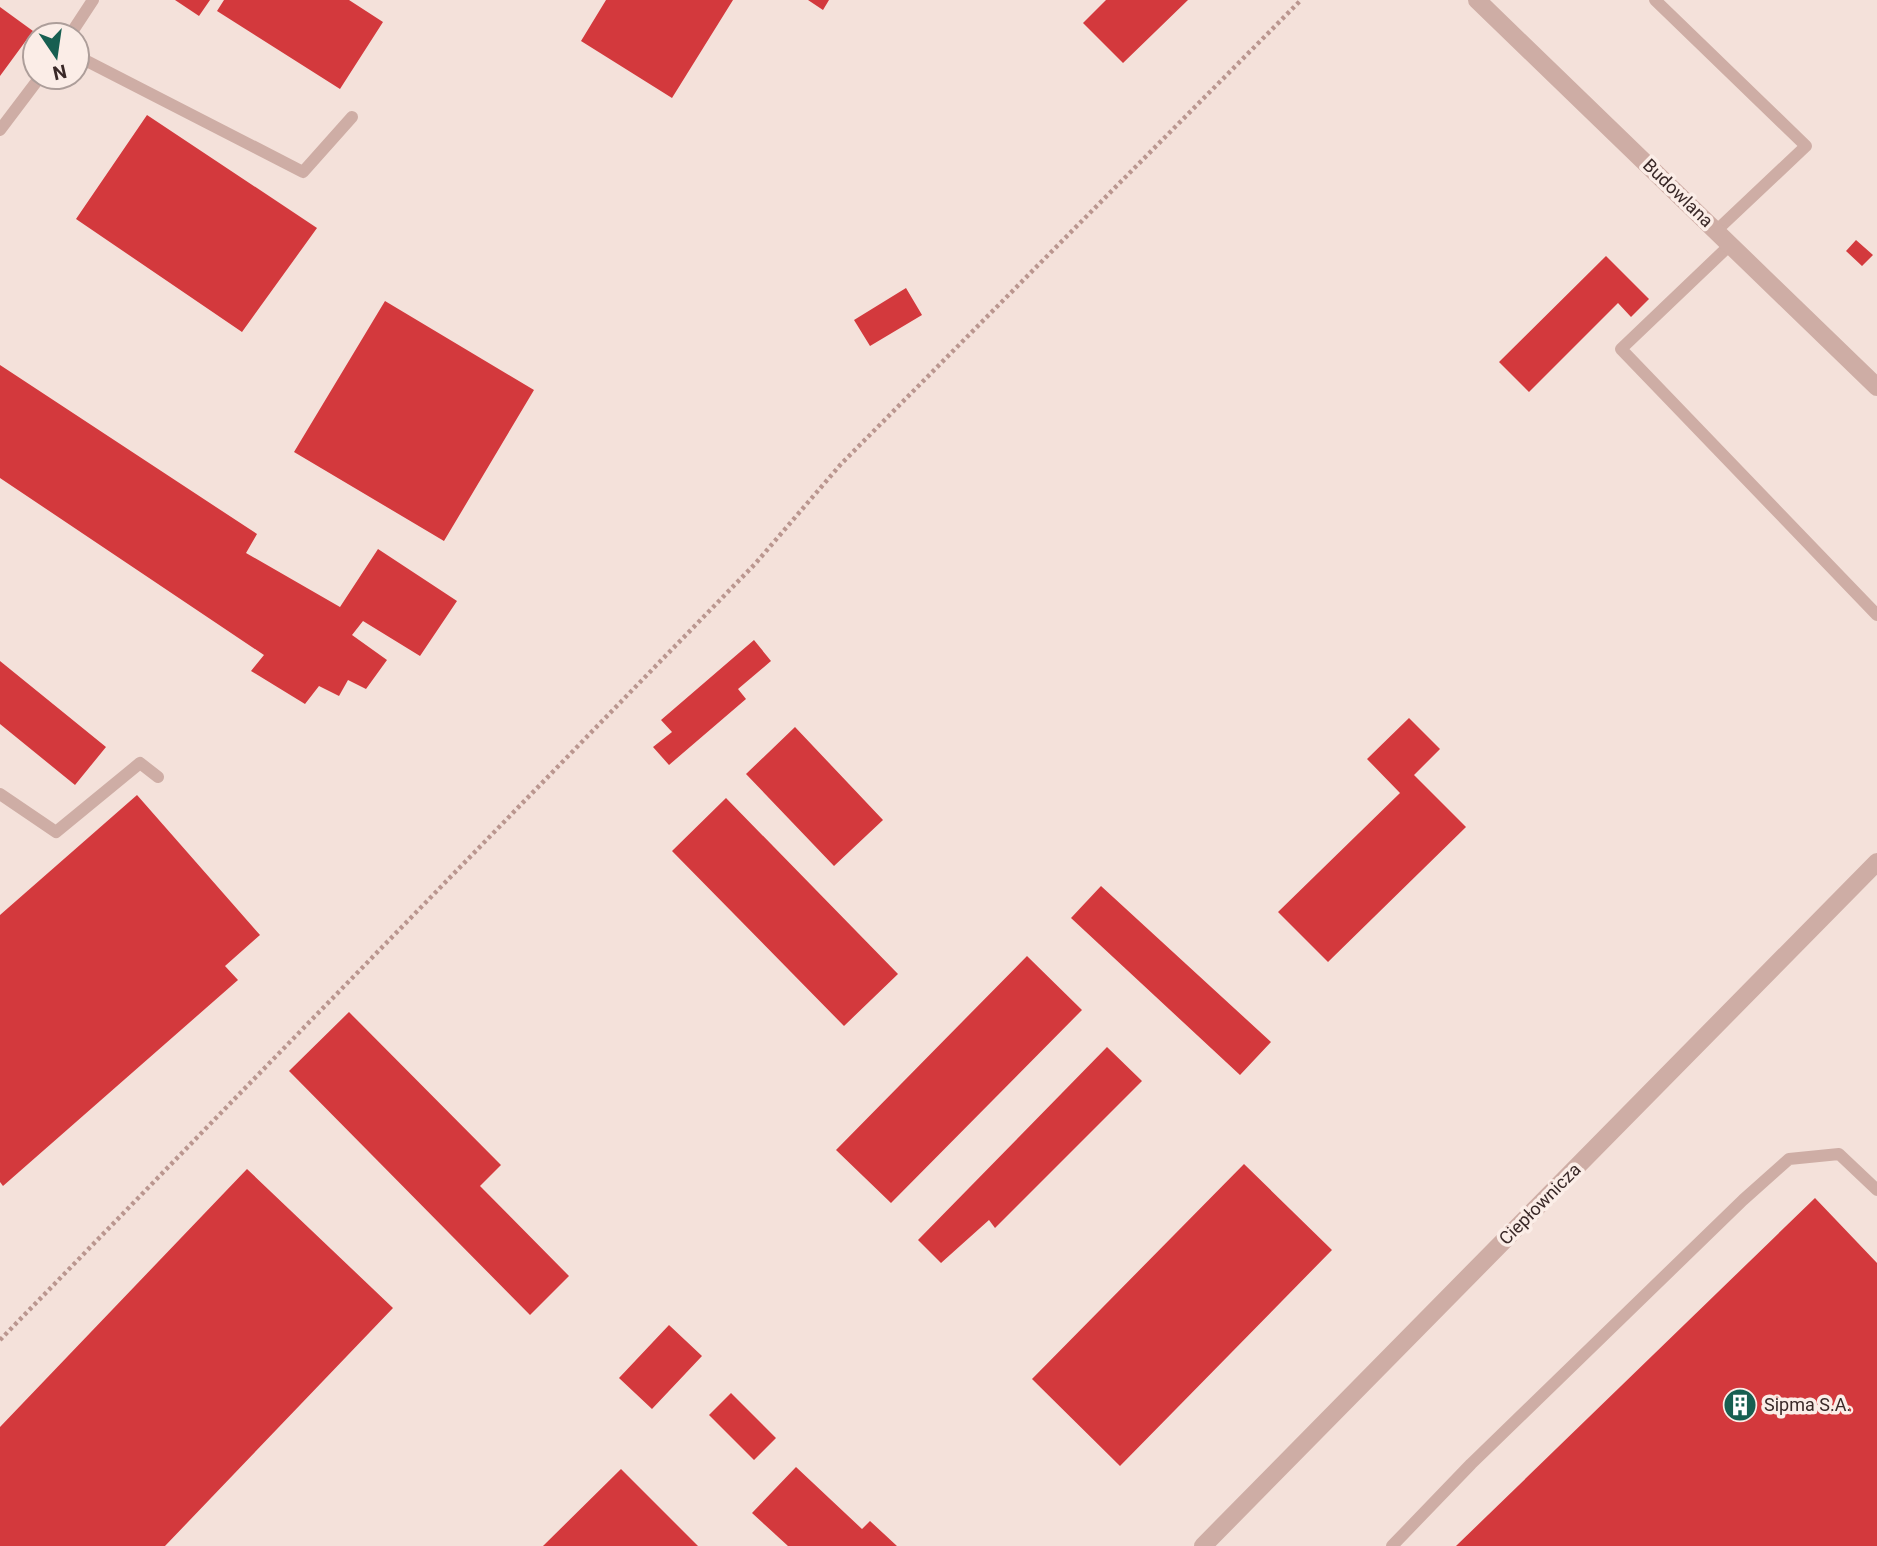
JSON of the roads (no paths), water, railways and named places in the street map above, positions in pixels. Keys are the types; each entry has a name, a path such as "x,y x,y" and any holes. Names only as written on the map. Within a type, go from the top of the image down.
{"street":[{"name":"Budowlana","path":"1477,0 1877,387"},
{"name":"Ciepłownicza","path":"1203,1546 1877,862"}],"lane":[{"path":"79,21 93,0"},
{"path":"1655,0 1807,146 1717,230"},
{"path":"91,63 303,172 352,117"},
{"path":"0,130 29,91"},
{"path":"1731,244 1621,349 1877,615"},
{"path":"0,794 56,832 140,764 158,777"},
{"path":"1391,1546 1471,1464 1743,1200 1789,1160 1839,1154 1877,1191"}],"place":[{"name":"Sipma S.A.","path":"1740,1405"}]}
